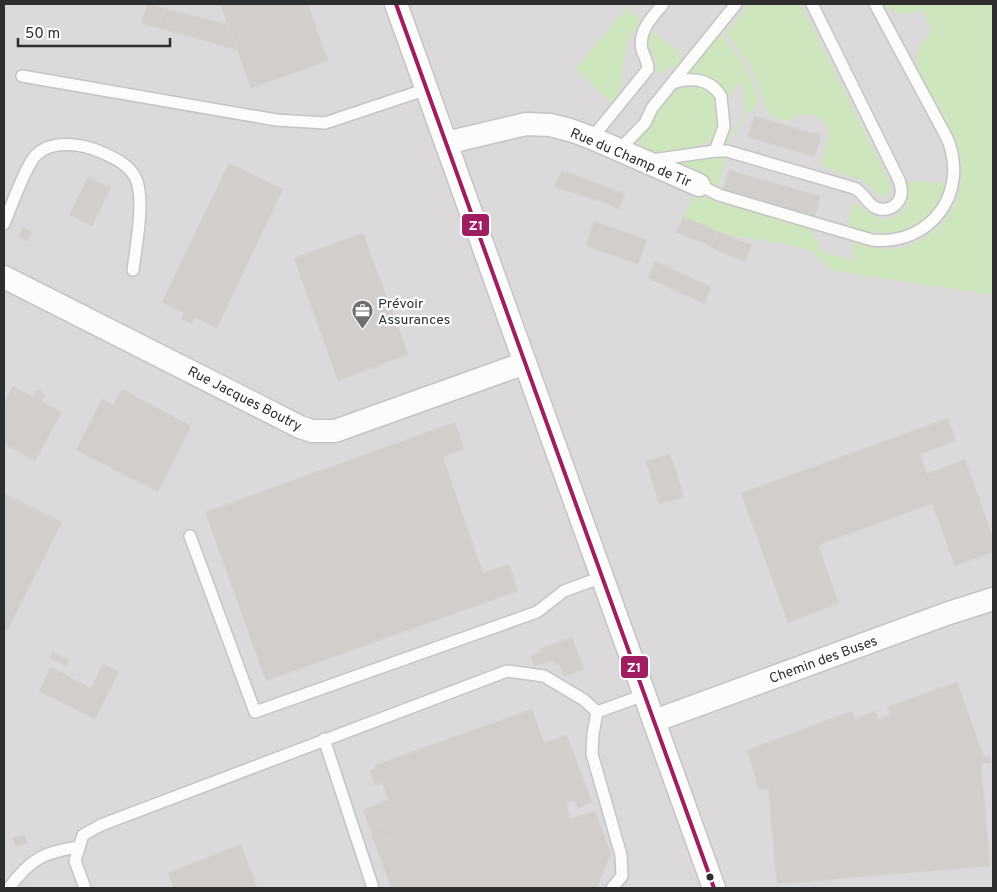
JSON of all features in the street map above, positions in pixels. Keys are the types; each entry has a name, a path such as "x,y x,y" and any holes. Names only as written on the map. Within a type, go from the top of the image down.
{"street":[{"path":"396,4 714,888"},
{"name":"Rue du Champ de Tir","path":"446,142 515,126 550,125 592,138 698,185"},
{"name":"Rue Jacques Boutry","path":"4,277 300,427 312,431 335,431 525,363"},
{"name":"Chemin des Buses","path":"654,721 953,611 993,599"}],"lane":[{"path":"592,138 648,69 648,63 642,49 641,36 647,24 664,4"},
{"path":"619,150 645,123 649,112 736,4"},
{"path":"646,161 727,151 854,188 860,192 871,206 878,209 890,208 898,202 902,190 899,180 812,4"},
{"path":"698,185 719,195 872,240 888,241 903,238 917,232 933,220 949,196 954,180 953,155 947,138 875,4"},
{"path":"22,76 267,118 325,124 427,89"},
{"path":"671,84 686,79 699,80 719,92 723,99 724,127 715,151"},
{"path":"4,224 30,164 37,155 45,149 56,146 82,146 95,149 126,164 137,180 140,200 133,270"},
{"path":"190,536 255,712 537,612 564,592 602,577"},
{"path":"85,888 75,861 83,834 101,825 324,739 507,672 544,676 584,700 597,712"},
{"path":"597,712 644,695"},
{"path":"597,712 592,754 621,855 622,876 612,888"},
{"path":"324,739 373,888"},
{"path":"10,888 18,877 39,858 54,851 79,847"}],"shaded area":[{"path":"4,4 930,4 993,271 993,888 4,888"}],"green space":[{"path":"630,4 634,4 628,11 641,21 627,45 622,82 613,104 575,69"},
{"path":"749,4 801,4 891,185 891,190 887,196 879,196 859,179 824,168 821,162 829,135 828,126 817,116 798,114 789,121 770,116 751,66 726,33"},
{"path":"883,4 993,4 993,295 833,271 813,252 797,246 727,235 683,217 696,191 719,202 810,229 818,241 820,251 854,261 852,242 870,247 890,249 907,246 935,230 946,218 955,203 960,188 962,171 960,154 953,133 918,69 917,57 919,48 933,32 922,10 906,14 892,10"},
{"path":"652,30 679,52 680,64 666,68 660,74 656,71 656,62 649,43"},
{"path":"720,33 746,68 759,100 733,136 731,145 728,145 731,133 745,116 743,80 728,96 710,81 687,74"},
{"path":"684,85 702,87 716,99 718,123 714,137 710,141 696,147 670,153 651,153 636,144 650,127 657,110 672,93"},
{"path":"727,157 718,187 700,179 701,174 675,162"},
{"path":"906,181 946,183 940,199 931,212 920,222 908,229 894,233 863,231 847,226 853,203 877,217 885,219 899,215 907,204 908,189"}],"building":[{"path":"148,4 164,8 159,28 141,23"},
{"path":"220,4 308,4 328,61 251,88"},
{"path":"164,8 228,25 237,50 159,28"},
{"path":"754,116 821,135 815,157 748,137"},
{"path":"229,163 283,189 217,328 195,318 192,324 181,319 184,313 162,302"},
{"path":"562,170 625,194 619,209 603,202 554,187"},
{"path":"729,170 820,196 815,216 723,189"},
{"path":"88,177 111,188 92,226 69,215"},
{"path":"683,217 717,231 711,246 676,232"},
{"path":"594,221 647,240 638,264 586,246"},
{"path":"23,227 32,232 27,242 18,237"},
{"path":"717,231 752,245 745,262 711,248"},
{"path":"363,233 408,354 338,381 294,258"},
{"path":"655,261 711,287 705,304 648,278"},
{"path":"13,386 33,397 34,393 39,390 44,393 44,399 41,401 62,412 35,461 4,444 4,404"},
{"path":"122,389 191,426 158,492 76,450 102,399 113,405"},
{"path":"948,418 956,441 920,454 927,474 965,459 993,538 993,552 955,566 932,504 818,545 839,603 788,623 741,493"},
{"path":"455,422 464,449 443,457 483,573 509,564 518,591 266,681 205,512"},
{"path":"670,454 684,497 659,504 646,461"},
{"path":"4,493 62,522 7,631 4,629"},
{"path":"572,637 584,669 564,677 559,664 556,665 552,661 534,666 530,656 540,652 539,649"},
{"path":"53,652 69,660 66,666 49,658"},
{"path":"103,664 119,672 95,719 39,691 51,667 91,688"},
{"path":"957,682 984,757 990,757 992,763 981,764 990,866 777,884 768,788 759,791 747,750 852,711 855,719 875,711 878,719 890,715 887,707"},
{"path":"532,709 544,743 567,735 592,802 578,808 575,800 566,803 571,819 595,811 611,854 597,888 391,888 375,844 400,835 395,819 370,829 363,810 388,800 382,783 375,786 370,771 376,768 375,765"},
{"path":"395,819 400,835 375,844 370,829"},
{"path":"24,834 28,843 16,847 12,838"},
{"path":"241,844 257,888 174,888 168,873"}],"transit line":[{"name":"Z1","path":"396,4 714,888"}],"place":[{"name":"Prévoir Assurances","path":"362,330"}]}
